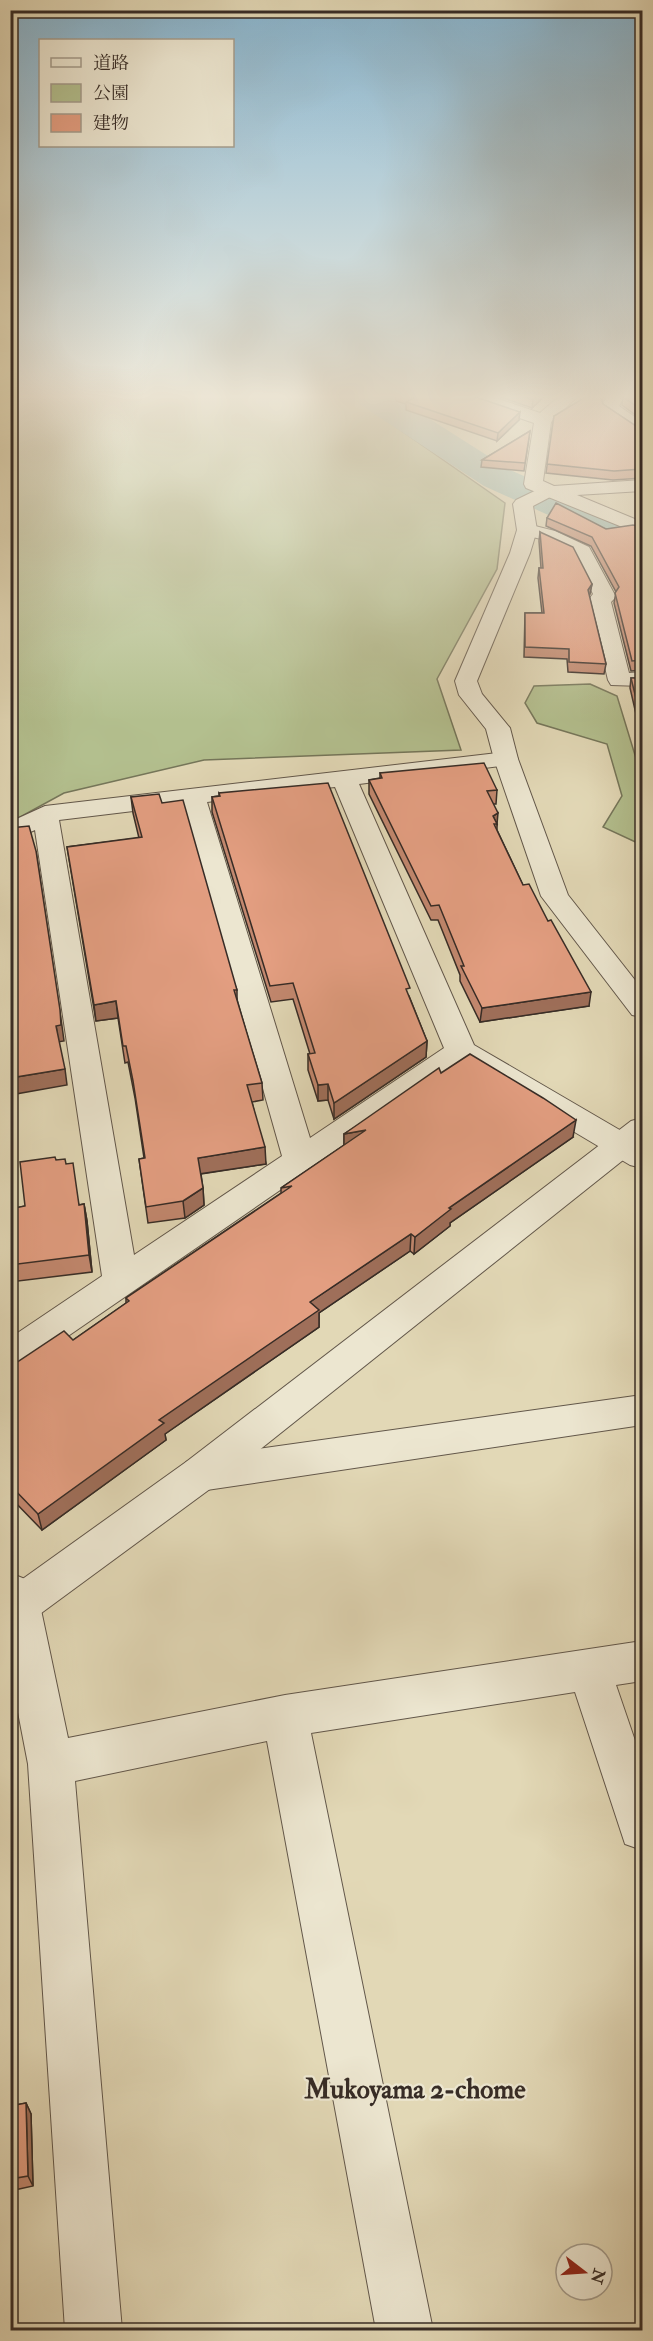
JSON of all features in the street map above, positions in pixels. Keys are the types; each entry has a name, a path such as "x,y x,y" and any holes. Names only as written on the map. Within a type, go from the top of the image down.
{"street":[{"path":"526,502 523,504 526,530 505,592 466,681 471,695 498,728 506,759 555,896 642,1008"},
{"path":"575,502 642,529"},
{"path":"526,530 548,535 582,551 605,597 600,599 619,680 642,680"},
{"path":"10,833 45,814 506,759"},
{"path":"93,2331 51,1764 13,1603 200,1474 636,1143 461,1051 344,779"},
{"path":"193,797 300,1160"},
{"path":"45,814 121,1283"},
{"path":"10,1357 461,1051"},
{"path":"200,1474 642,1410"},
{"path":"51,1764 285,1716 642,1661"},
{"path":"590,1669 642,1827"},
{"path":"285,1716 405,2331"}],"green space":[{"path":"11,502 505,503 497,569 437,679 461,750 204,760 64,793 11,822"},
{"path":"590,684 617,696 642,778 642,845 603,827 622,796 607,744 537,723 525,703 534,686"}],"building":[{"path":"556,503 606,529 633,525 642,527 642,660 632,661 615,593 619,587 592,537 547,518"},
{"path":"540,532 573,547 592,584 588,590 606,664 569,662 569,649 525,647 525,613 544,613 539,568 543,568"},
{"path":"631,678 642,678 642,723"},
{"path":"484,763 497,790 487,791 498,813 493,816 497,824 494,824 523,885 529,884 548,921 551,920 591,992 482,1008 461,966 464,966 439,905 431,906 369,780 382,778 380,773"},
{"path":"328,783 410,988 406,989 427,1041 334,1103 328,1084 318,1085 308,1054 315,1053 293,983 270,986 212,797 220,796 219,793"},
{"path":"159,794 162,803 183,800 237,990 234,990 262,1083 247,1085 265,1147 198,1158 203,1188 183,1201 146,1207 139,1159 145,1158 126,1046 123,1046 116,1001 94,1005 67,847 142,837 131,797"},
{"path":"29,826 36,851 60,1010 61,1025 56,1026 65,1069 10,1078 10,828"},
{"path":"470,1054 576,1120 449,1208 451,1209 415,1237 411,1234 310,1302 319,1310 159,1420 164,1423 38,1514 10,1485 10,1367 64,1331 73,1340 129,1301 126,1298 292,1186 281,1188 366,1130 344,1134 439,1068 441,1073"},
{"path":"55,1157 56,1160 65,1159 66,1164 73,1163 79,1205 84,1204 89,1255 10,1265 10,1209 25,1206 20,1162"},
{"path":"26,2103 28,2176 10,2179 10,2106"}],"waterway":[{"path":"552,502 642,542"}],"district":[{"name":"Mukoyama 2-chome","path":"415,2089"}]}
